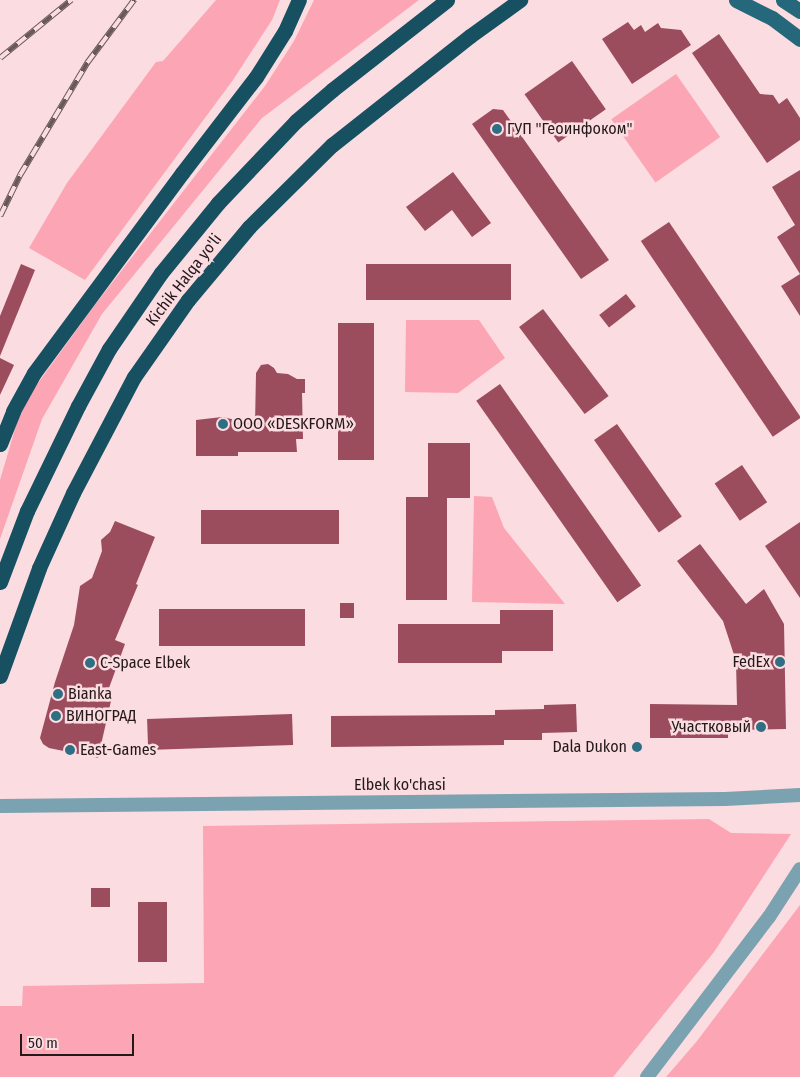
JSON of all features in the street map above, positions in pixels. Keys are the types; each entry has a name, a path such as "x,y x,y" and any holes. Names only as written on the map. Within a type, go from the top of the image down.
{"highway":[{"path":"0,444 12,411 34,373 256,76 284,32 299,0"},
{"name":"Kichik Halqa yo'li","path":"0,582 27,511 73,414 109,349 161,273 218,203 296,121 332,90 447,0"},
{"name":"Kichik Halqa yo'li","path":"0,676 39,568 73,493 134,377 188,300 249,227 332,145 470,36 520,0"}],"main road":[{"path":"736,0 772,18 800,39"},
{"path":"783,0 800,11"}],"street":[{"name":"Elbek ko'chasi","path":"0,806 725,799 800,795"},
{"path":"646,1077 769,917 800,869"}],"shaded area":[{"path":"216,0 280,0 272,20 233,80 85,280 29,248 67,183 156,62 163,61"},
{"path":"314,0 419,0 262,118 102,314 42,419 0,539 0,480 18,419 30,394 94,306 265,86 294,41"},
{"path":"676,74 720,137 655,182 611,119"},
{"path":"406,320 479,320 505,358 458,393 405,392"},
{"path":"474,496 492,497 504,528 565,604 472,602"},
{"path":"709,819 731,833 791,834 714,952 613,1077 0,1077 0,1006 22,1006 23,986 204,983 203,826"},
{"path":"800,905 800,1077 666,1077 697,1041"}],"building":[{"path":"628,22 634,30 641,25 645,32 658,23 661,28 681,30 691,45 632,84 602,39"},
{"path":"719,34 760,94 773,95 779,104 787,98 800,118 800,140 767,163 692,53"},
{"path":"572,61 606,109 558,143 524,94"},
{"path":"493,109 503,110 609,260 581,279 472,124"},
{"path":"800,170 800,274 777,237 795,225 772,187"},
{"path":"453,172 491,223 472,237 452,210 425,231 406,207"},
{"path":"669,222 800,416 800,418 773,437 641,241"},
{"path":"21,264 35,270 0,356 0,316"},
{"path":"366,264 511,264 511,300 366,300"},
{"path":"800,274 800,316 781,286"},
{"path":"626,294 636,307 609,328 599,315"},
{"path":"543,309 609,396 585,414 519,327"},
{"path":"338,323 374,323 374,460 338,460"},
{"path":"0,358 14,365 0,395"},
{"path":"268,364 277,373 288,374 297,379 305,379 305,393 302,393 303,439 296,439 297,452 238,452 238,456 196,456 196,420 222,417 255,424 256,373 261,365"},
{"path":"500,384 641,586 617,602 476,401"},
{"path":"617,424 682,517 659,533 594,440"},
{"path":"428,443 470,443 470,498 447,498 447,600 406,600 406,497 428,497"},
{"path":"742,465 767,502 740,521 715,483"},
{"path":"201,510 339,510 339,544 201,544"},
{"path":"115,521 155,537 136,584 138,585 115,640 125,644 105,699 111,701 98,758 49,748 43,744 40,738 55,682 74,625 80,586 92,578 102,551 101,540 110,532"},
{"path":"800,522 800,598 765,546"},
{"path":"700,544 746,604 764,589 784,624 786,729 728,730 728,738 650,738 650,704 737,705 736,661 723,621 677,561"},
{"path":"340,603 354,603 354,618 340,618"},
{"path":"159,609 305,609 305,646 159,646"},
{"path":"500,610 553,610 553,651 502,651 502,663 398,663 398,624 500,624"},
{"path":"576,704 577,732 542,733 542,740 504,740 504,745 331,747 331,716 495,715 495,710 544,709 544,705"},
{"path":"292,714 293,745 148,750 147,719"},
{"path":"91,888 110,888 110,907 91,907"},
{"path":"138,902 167,902 167,962 138,962"}],"railway":[{"path":"0,58 71,0"},
{"path":"0,216 20,175 87,63 134,0"}],"place":[{"name":"ГУП \"Геоинфоком\"","path":"497,129"},
{"name":"ООО «DESKFORM»","path":"223,424"},
{"name":"FedEx","path":"780,662"},
{"name":"C-Space Elbek","path":"90,663"},
{"name":"Bianka","path":"58,694"},
{"name":"ВИНОГРАД","path":"56,716"},
{"name":"Участковый","path":"761,727"},
{"name":"Dala Dukon","path":"637,747"},
{"name":"East-Games","path":"70,750"}]}
